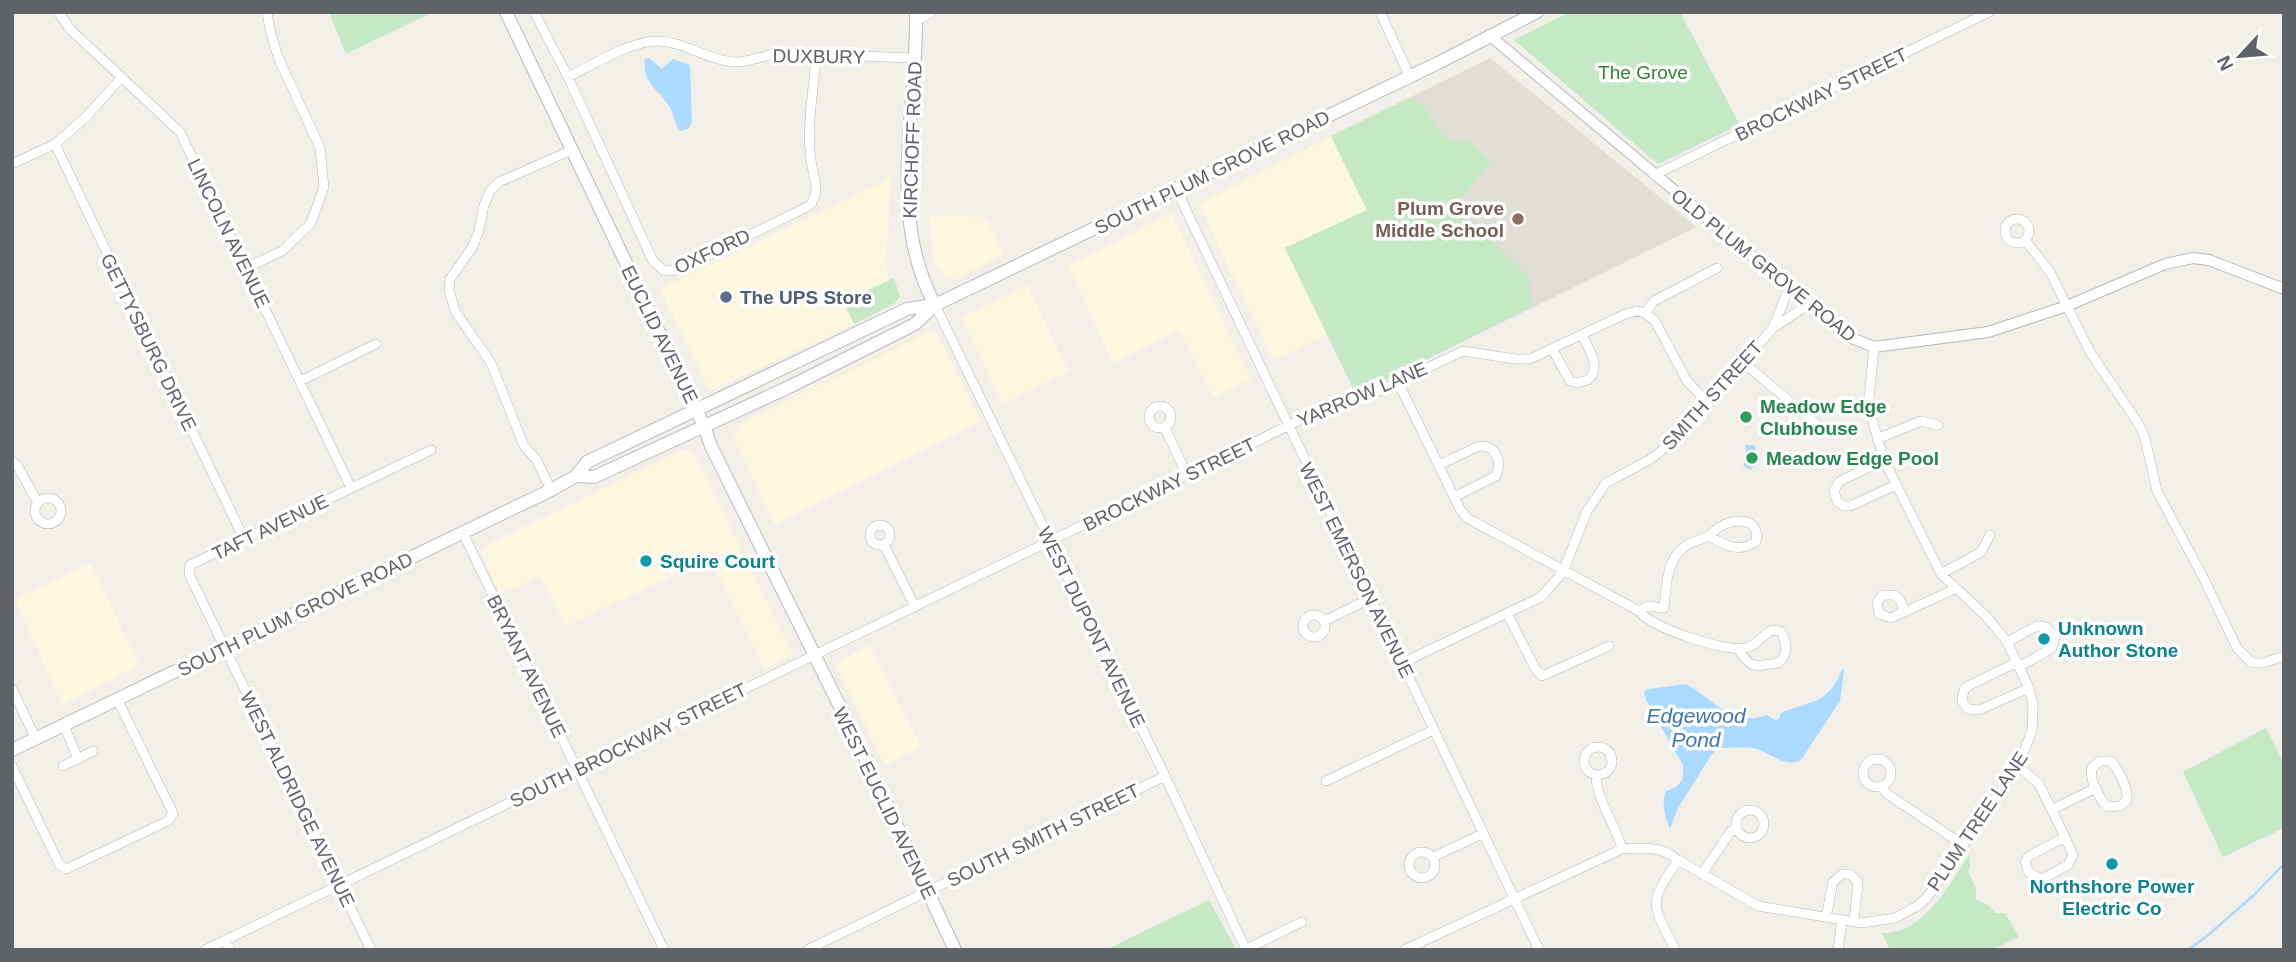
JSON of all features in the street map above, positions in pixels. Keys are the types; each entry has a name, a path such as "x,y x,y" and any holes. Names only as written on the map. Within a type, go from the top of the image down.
{"main road":[{"name":"EUCLID AVENUE","path":"506,12 813,656"},
{"name":"SOUTH PLUM GROVE ROAD","path":"12,750 551,490 576,477 587,462 696,409 907,309 934,305 1410,77 1537,12"},
{"name":"KIRCHOFF ROAD","path":"916,16 907,203 911,243 922,280 934,305"},
{"name":"SOUTH PLUM GROVE ROAD","path":"576,477 594,477 789,387 915,324 934,305"},
{"name":"WEST EUCLID AVENUE","path":"813,656 862,751 955,950"}],"street":[{"name":"LINCOLN AVENUE","path":"58,12 71,30 180,132 351,488"},
{"path":"246,268 282,251 311,223 324,187 320,148 278,57 267,12"},
{"name":"OXFORD","path":"534,12 568,77 653,261 658,268 670,272 809,206 813,201 817,193 810,157 816,56"},
{"path":"916,16 932,12"},
{"path":"1380,12 1410,77"},
{"name":"BROCKWAY STREET","path":"1654,175 1989,12"},
{"name":"OLD PLUM GROVE ROAD","path":"1489,35 1849,337 1874,348 1988,332 2067,306 2165,264 2193,258 2209,260 2284,289"},
{"name":"DUXBURY","path":"568,77 631,47 658,41 682,45 728,62 780,53 914,58"},
{"path":"12,164 55,144 86,117 122,77"},
{"name":"GETTYSBURG DRIVE","path":"55,144 244,539"},
{"path":"551,490 536,460 524,446 491,363 455,311 449,290 450,279 472,248 490,191 510,176 572,150"},
{"name":"WEST EMERSON AVENUE","path":"1176,189 1539,950"},
{"path":"2025,240 2050,272 2090,352 2138,423 2145,438 2157,491 2203,577 2236,648 2252,663 2263,663 2284,656"},
{"path":"1709,404 1687,382 1655,320 1645,313 1654,301 1717,268"},
{"name":"SMITH STREET","path":"1773,328 1789,288"},
{"name":"SMITH STREET","path":"1402,663 1541,597 1563,572 1587,511 1606,483 1677,439 1773,328 1809,304"},
{"name":"WEST DUPONT AVENUE","path":"934,305 1166,776 1246,949"},
{"name":"YARROW LANE","path":"1288,426 1325,408 1370,395 1463,351 1524,360 1538,357 1623,315 1637,311 1645,313"},
{"path":"1553,350 1570,381 1576,383 1588,380 1595,371 1595,365 1582,335"},
{"path":"300,381 376,344"},
{"name":"PLUM TREE LANE","path":"1405,950 1622,849 1666,851 1758,906 1842,920 1877,922 1895,918 1919,905 1934,888 2018,766 2032,731 2033,706 2029,688 2007,642 1987,617 1941,574 1884,460 1869,399 1874,348"},
{"path":"1744,363 1822,429"},
{"path":"1398,382 1467,518 1680,635 1738,649 1755,645 1772,630 1780,631 1786,640 1784,656 1778,663 1751,665 1738,649"},
{"path":"1878,439 1921,421 1938,425"},
{"name":"BROCKWAY STREET","path":"1051,541 1288,426"},
{"path":"1165,428 1187,475"},
{"path":"1439,465 1479,446 1485,446 1494,452 1499,464 1496,476 1454,497"},
{"name":"TAFT AVENUE","path":"225,647 189,574 190,565 432,450"},
{"path":"1884,460 1840,481 1835,490 1837,501 1844,506 1850,506 1896,485"},
{"path":"12,461 17,465 38,503"},
{"path":"1663,626 1668,576 1674,559 1689,544 1735,521 1746,521 1754,525 1757,533 1756,541 1738,549 1726,546 1709,536"},
{"name":"BRYANT AVENUE","path":"463,533 664,950"},
{"path":"1941,574 1981,552 1990,535"},
{"name":"SOUTH BROCKWAY STREET","path":"205,950 1051,541"},
{"path":"884,545 915,607"},
{"path":"1905,612 1955,589"},
{"path":"1324,621 1371,598"},
{"path":"1639,611 1648,606 1664,608"},
{"path":"1507,613 1535,668 1542,676 1609,646"},
{"path":"2007,642 2037,626 2046,627 2055,638 2052,648 1968,686 1964,690 1962,701 1968,709 1979,710 2029,688"},
{"name":"WEST ALDRIDGE AVENUE","path":"225,647 371,950"},
{"path":"12,689 36,739"},
{"path":"12,766 59,864 66,869 169,821 173,813 117,699"},
{"path":"64,725 78,759"},
{"path":"1326,781 1433,730"},
{"path":"63,766 93,751"},
{"path":"2100,761 2110,761 2126,790 2127,800 2120,806 2107,807 2096,788 2091,777 2092,768 2100,761"},
{"path":"2018,766 2039,784 2053,809 2073,855 2067,865 2042,879 2029,873 2025,861 2029,856 2065,837"},
{"path":"1596,775 1596,785 1619,836 1622,849"},
{"name":"SOUTH SMITH STREET","path":"807,950 1166,776"},
{"path":"1881,786 1886,793 1963,845"},
{"path":"2053,809 2096,788"},
{"path":"1702,874 1731,831 1737,828"},
{"path":"1433,857 1482,834"},
{"path":"1675,950 1655,901 1661,886 1678,860"},
{"path":"1826,917 1833,882 1842,874 1850,874 1858,882 1854,921"},
{"path":"1836,950 1842,920"},
{"path":"1246,949 1302,922"},
{"path":"226,940 230,950"}],"shaded area":[{"name":"Plum Grove Middle School","path":"1490,58 1696,227 1367,389 1354,390 1285,248 1367,210 1331,136"},
{"path":"1331,136 1367,210 1285,249 1327,335 1273,360 1199,204"},
{"path":"891,172 888,280 844,302 854,324 710,391 660,289 882,182"},
{"path":"1171,213 1251,379 1213,397 1179,330 1113,363 1068,266"},
{"path":"929,215 985,217 1004,253 956,280 944,276 933,260"},
{"path":"1027,285 1069,372 1003,404 961,317"},
{"path":"933,330 981,421 775,525 734,439 741,423"},
{"path":"683,449 694,454 793,654 764,669 710,558 566,626 540,576 501,594 481,553 483,547"},
{"path":"91,563 139,665 62,705 15,599"},
{"path":"869,645 921,746 885,765 835,664"}],"green space":[{"path":"329,12 433,12 346,54"},
{"name":"The Grove","path":"1569,12 1680,12 1740,125 1658,164 1514,40"},
{"path":"1410,98 1426,110 1447,138 1470,142 1491,162 1453,208 1486,235 1529,277 1532,307 1367,389 1354,390 1285,248 1367,210 1331,136"},
{"path":"894,278 900,297 894,304 854,324 843,302"},
{"path":"2266,728 2284,764 2284,828 2223,857 2183,772"},
{"path":"1969,855 1968,872 1976,888 1976,899 1995,913 2005,913 2019,937 1992,950 1890,950 1882,933 1897,931 1923,917 1944,893"},
{"path":"1209,900 1235,947 1231,950 1105,950"}],"water":[{"path":"649,58 662,69 673,59 690,65 692,122 688,129 680,131 671,109 649,81 645,59"},
{"name":"Meadow Edge Pool","path":"1745,445 1755,445 1757,459 1751,470 1743,466 1747,457"},
{"name":"Edgewood Pond","path":"1842,669 1844,671 1840,701 1801,760 1783,761 1753,748 1718,748 1678,808 1670,829 1664,810 1665,795 1666,791 1676,787 1683,779 1683,765 1644,692 1686,684 1734,715 1755,718 1767,715 1775,720 1779,719 1781,713 1825,695 1837,681"}],"waterway":[{"path":"2188,950 2254,895 2284,864"}],"place":[{"name":"Plum Grove Middle School","path":"1518,219"},
{"name":"The UPS Store","path":"726,297"},
{"name":"Meadow Edge Clubhouse","path":"1746,417"},
{"name":"Meadow Edge Pool","path":"1752,458"},
{"name":"Squire Court","path":"646,561"},
{"name":"Unknown Author Stone","path":"2044,639"},
{"name":"Northshore Power Electric Co","path":"2112,864"}]}
